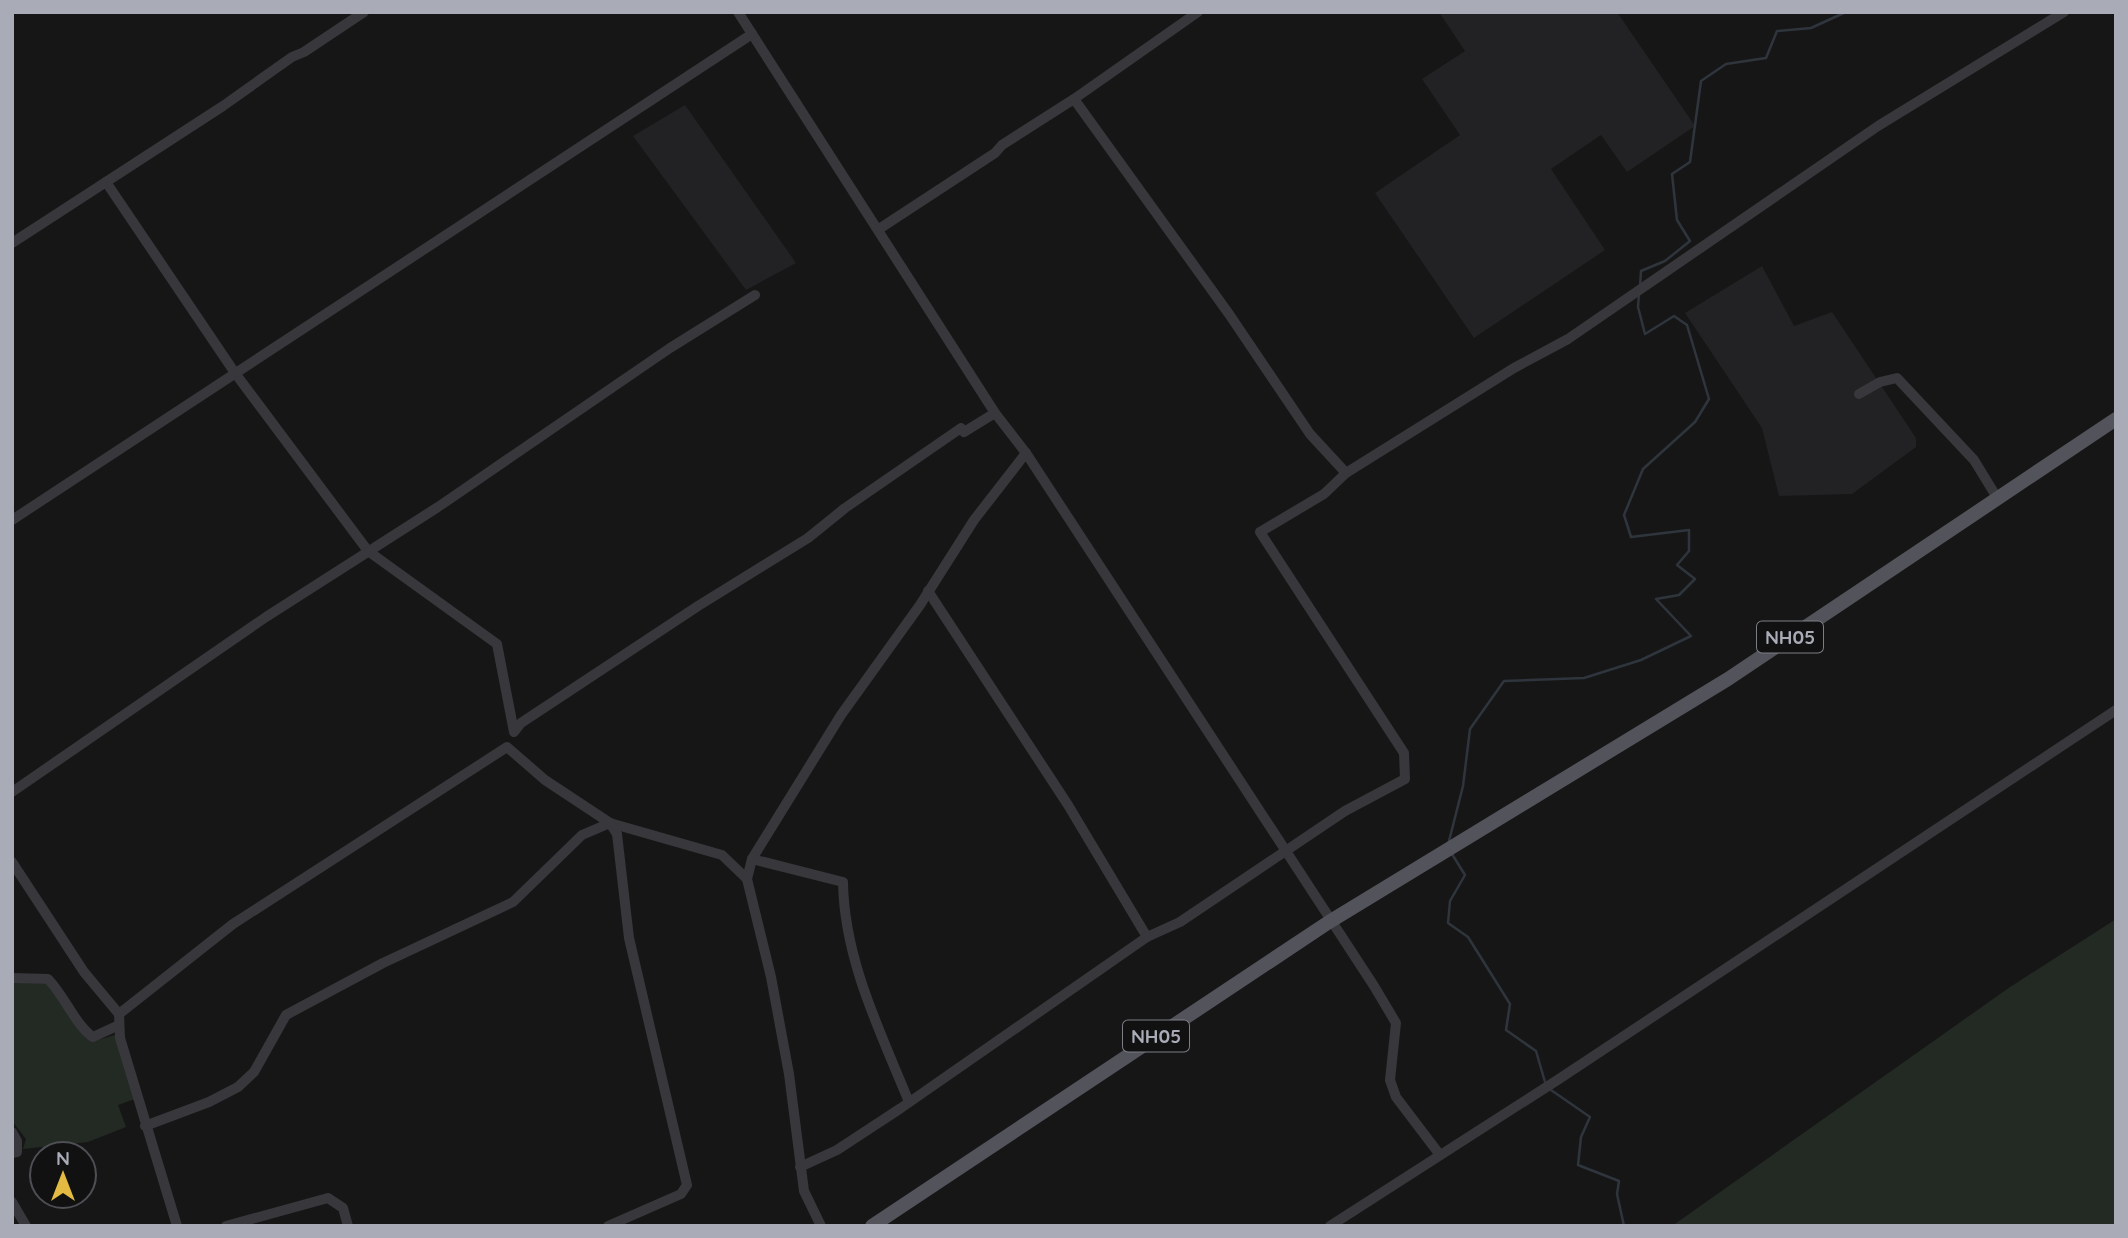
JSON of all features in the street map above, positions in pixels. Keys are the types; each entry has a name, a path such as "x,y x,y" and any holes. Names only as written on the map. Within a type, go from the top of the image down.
{"main road":[{"name":"NH05","path":"872,1226 1329,922 1452,850 1728,679 1996,496 2116,419"}],"street":[{"path":"12,243 364,12"},
{"path":"738,12 995,413 1026,453 1396,1023 1390,1080 1396,1097 1440,1155"},
{"path":"879,229 1074,99 1198,12"},
{"path":"800,1167 837,1150 1147,937 1180,922 1345,811 1405,779 1404,753 1259,532 1324,494 1346,473 1514,368 1567,339 1878,126 2064,12"},
{"path":"12,520 752,34"},
{"path":"1074,99 1310,433 1346,473"},
{"path":"106,182 235,373 368,551 497,644 514,732 552,702 808,538 845,508 961,428 964,432 995,413"},
{"path":"12,792 368,551 438,508 670,348 755,295"},
{"path":"1859,394 1880,382 1897,378 1974,460 1996,496"},
{"path":"821,1226 804,1191 798,1126 785,1050 771,976 747,879 752,859 841,715 974,520 1026,453"},
{"path":"928,591 1068,805 1147,937"},
{"path":"1330,1226 1559,1079 2116,710"},
{"path":"12,978 48,979 71,1007 85,1032 93,1037 119,1020 233,924 507,747 545,780 610,823 722,855 747,879"},
{"path":"145,1126 209,1102 239,1087 254,1072 286,1015 383,963 513,902 582,835 610,823"},
{"path":"608,1226 681,1194 687,1185 629,937 617,834 610,823"},
{"path":"752,859 843,881 847,939 877,1025 909,1102"},
{"path":"12,862 119,1020 120,1038 177,1226"},
{"path":"12,1132 17,1141 17,1152 12,1153"},
{"path":"226,1226 328,1198 343,1208 348,1226"},
{"path":"12,1202 26,1226"}],"shaded area":[{"path":"1439,12 1617,12 1695,126 1627,172 1601,135 1551,169 1605,250 1474,338 1375,193 1460,135 1422,79 1465,51"},
{"path":"685,105 796,263 746,290 633,136"},
{"path":"1762,266 1794,326 1832,312 1916,438 1916,447 1852,494 1779,496 1762,428 1685,313"},
{"path":"2116,919 2116,1226 1672,1226 2010,987"},
{"path":"12,982 48,984 91,1042 115,1035 135,1099 118,1105 126,1127 93,1140 28,1140 28,1148 23,1149 26,1139 12,1121"}],"waterway":[{"path":"1640,286 1641,271 1665,261 1690,241 1677,220 1672,174 1690,162 1701,81 1726,64 1766,58 1777,31 1811,28 1846,12"},
{"path":"1449,841 1463,786 1470,729 1504,681 1584,678 1641,660 1691,636 1656,599 1679,595 1695,579 1677,565 1689,551 1689,530 1631,537 1624,515 1643,469 1695,422 1709,399 1687,325 1674,316 1645,334 1638,307 1639,293"},
{"path":"1452,854 1465,875 1450,901 1448,923 1468,937 1510,1004 1506,1030 1536,1051 1545,1082"},
{"path":"1551,1090 1590,1117 1581,1137 1578,1165 1619,1181 1617,1194 1624,1226"}]}
